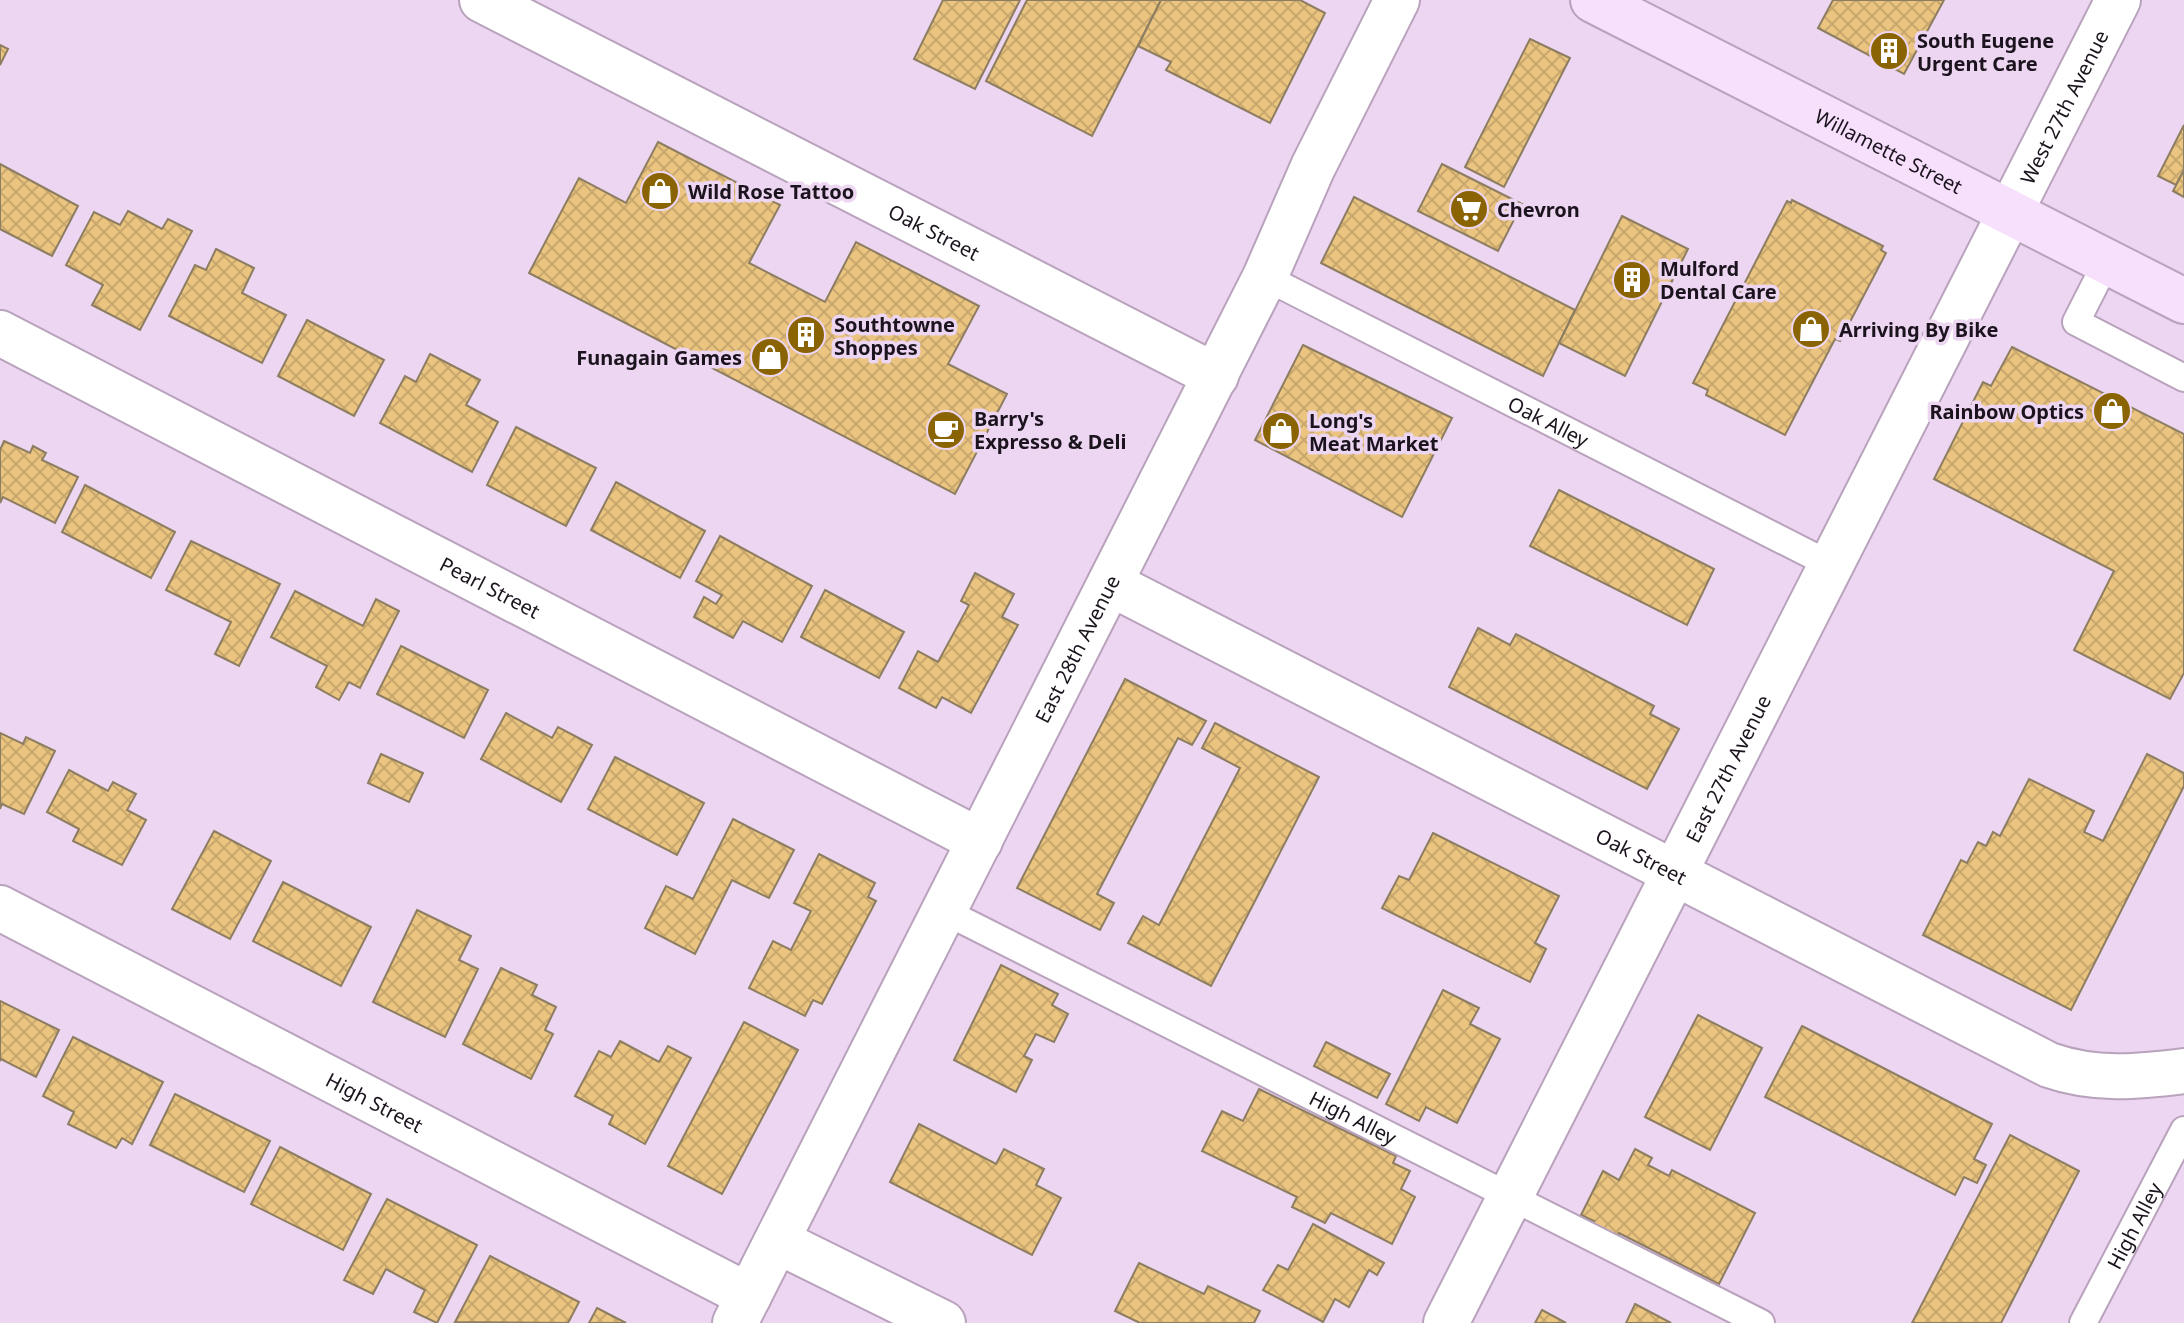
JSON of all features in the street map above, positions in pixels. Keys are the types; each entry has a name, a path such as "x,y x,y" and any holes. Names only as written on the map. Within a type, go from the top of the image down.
{"main road":[{"name":"Willamette Street","path":"1593,0 2184,301"}],"street":[{"name":"Oak Street","path":"482,0 1216,376"},
{"name":"East 28th Avenue","path":"742,1309 1216,376 1265,277 1313,167 1397,0"},
{"name":"West 27th Avenue","path":"2010,212 2118,0"},
{"name":"East 27th Avenue","path":"1446,1323 2010,212"},
{"name":"Pearl Street","path":"0,333 980,841"},
{"name":"Oak Street","path":"1111,584 2049,1065 2072,1073 2117,1078 2184,1071"},
{"name":"High Street","path":"0,908 742,1309"},
{"path":"777,1241 943,1323"}],"lane":[{"path":"2107,261 2076,322 2184,378"},
{"name":"Oak Alley","path":"1265,277 1831,565"},
{"name":"High Alley","path":"946,912 1761,1323"},
{"name":"High Alley","path":"2083,1323 2184,1130"}],"building":[{"path":"943,0 1020,0 975,89 914,59"},
{"path":"1027,0 1161,0 1092,136 986,81"},
{"path":"1161,0 1300,0 1325,13 1270,123 1166,70 1171,62 1138,46"},
{"name":"South Eugene Urgent Care","path":"1833,0 1944,0 1904,74 1818,28"},
{"name":"Chevron","path":"1530,39 1570,58 1504,187 1465,167"},
{"path":"0,45 8,49 0,65"},
{"path":"2184,125 2184,170 2176,185 2158,176"},
{"name":"Southtowne Shoppes","path":"658,142 780,205 749,263 825,302 856,242 979,306 948,364 1007,394 955,494 529,273 579,178 626,203"},
{"path":"0,164 78,206 52,256 0,229"},
{"name":"Chevron","path":"1442,164 1522,204 1498,251 1418,211"},
{"path":"2184,170 2184,197 2173,191"},
{"path":"1354,197 1575,310 1543,376 1321,263"},
{"path":"1792,200 1883,246 1881,250 1886,253 1840,341 1835,339 1785,435 1706,395 1708,390 1693,383 1787,201 1791,203"},
{"path":"128,211 162,229 168,219 192,231 140,330 92,305 103,285 66,265 94,212 120,225"},
{"name":"Mulford Dental Care","path":"1622,216 1688,249 1625,376 1559,343"},
{"path":"216,249 254,268 242,293 286,315 262,363 169,316 195,265 206,270"},
{"path":"307,320 384,360 354,416 278,376"},
{"path":"1303,345 1452,418 1402,517 1255,440"},
{"path":"2012,347 2184,434 2184,673 2170,699 2074,650 2114,571 1934,479 1983,382 1991,386"},
{"path":"430,354 480,380 466,405 498,422 472,472 380,423 405,376 416,382"},
{"path":"516,427 596,468 566,526 487,485"},
{"path":"4,441 30,453 33,446 46,453 42,460 78,477 55,523 3,497 0,503 0,450"},
{"path":"616,482 705,531 680,578 591,530"},
{"path":"85,485 175,532 151,578 62,532"},
{"path":"1559,490 1714,569 1687,625 1530,546"},
{"path":"720,536 812,586 782,642 743,621 733,638 694,617 704,597 716,604 722,595 696,581"},
{"path":"191,541 280,584 239,666 215,654 231,622 166,590"},
{"path":"975,573 1014,594 1002,617 1018,625 971,713 942,697 936,708 899,688 918,651 938,662 969,605 961,601"},
{"path":"825,590 904,632 879,678 801,637"},
{"path":"295,591 363,626 376,599 399,611 360,688 349,682 339,700 316,687 327,666 271,637"},
{"path":"1478,628 1510,645 1516,634 1654,706 1650,714 1679,729 1647,789 1449,687"},
{"path":"401,646 488,690 464,738 377,694"},
{"path":"1125,679 1206,721 1192,745 1178,738 1097,894 1114,903 1100,930 1017,888"},
{"path":"506,713 552,738 558,727 592,745 561,802 481,759"},
{"path":"1215,723 1319,777 1211,986 1128,943 1143,916 1159,925 1240,768 1202,748"},
{"path":"0,733 23,744 26,737 55,751 24,814 2,804 0,809"},
{"path":"381,754 423,773 409,802 368,783"},
{"path":"2147,754 2184,773 2184,786 2071,1010 1923,935 1961,860 1967,863 1978,842 1986,846 1993,832 2000,836 2029,779 2094,811 2084,832 2103,841"},
{"path":"615,757 704,803 677,855 588,809"},
{"path":"69,770 108,791 113,782 136,794 127,810 146,820 122,865 73,841 79,829 47,812"},
{"path":"733,819 794,850 769,898 732,880 695,954 645,928 666,886 693,899"},
{"path":"214,831 271,861 230,939 172,909"},
{"path":"1433,833 1559,896 1535,943 1546,949 1530,982 1382,908 1399,876 1409,880"},
{"path":"819,854 875,883 868,897 876,901 822,1004 813,1000 805,1016 749,988 773,941 791,950 811,911 794,903"},
{"path":"283,882 371,927 341,986 253,941"},
{"path":"417,910 471,936 459,960 478,969 445,1037 373,1002"},
{"path":"1001,965 1058,994 1052,1005 1068,1014 1054,1042 1036,1034 1024,1056 1032,1060 1016,1092 954,1060"},
{"path":"501,968 537,985 532,995 556,1007 545,1030 553,1034 531,1079 463,1044"},
{"path":"1443,990 1479,1008 1470,1024 1500,1039 1457,1123 1426,1107 1419,1121 1386,1104"},
{"path":"0,1001 59,1030 36,1077 0,1061"},
{"path":"1698,1015 1762,1048 1710,1150 1645,1117"},
{"path":"744,1022 798,1050 722,1194 668,1166"},
{"path":"1802,1026 1992,1124 1974,1159 1986,1165 1977,1183 1964,1177 1955,1195 1765,1097"},
{"path":"73,1037 163,1082 132,1144 122,1138 116,1148 68,1124 74,1112 43,1096"},
{"path":"620,1041 659,1062 668,1046 691,1058 645,1144 609,1124 613,1116 575,1096 599,1051 611,1057"},
{"path":"1326,1042 1390,1074 1377,1098 1314,1066"},
{"path":"1259,1089 1396,1156 1393,1163 1410,1171 1401,1189 1415,1197 1392,1244 1331,1213 1325,1223 1292,1207 1297,1197 1202,1151 1222,1111 1243,1121"},
{"path":"175,1094 270,1141 244,1192 150,1145"},
{"path":"919,1124 996,1164 1004,1149 1044,1169 1036,1185 1061,1198 1032,1255 890,1182"},
{"path":"2010,1135 2079,1171 2001,1323 1912,1323"},
{"path":"280,1147 371,1194 343,1250 251,1204"},
{"path":"1635,1149 1652,1158 1648,1165 1669,1176 1672,1170 1755,1213 1719,1284 1619,1233 1617,1239 1592,1226 1594,1221 1581,1215 1603,1171 1619,1180"},
{"path":"387,1199 477,1245 437,1323 414,1312 425,1290 386,1269 373,1294 344,1280"},
{"path":"1313,1224 1384,1263 1377,1275 1369,1270 1349,1307 1335,1299 1323,1322 1263,1290 1278,1265 1288,1270"},
{"path":"490,1256 579,1302 568,1323 455,1322"},
{"path":"1139,1263 1204,1294 1208,1286 1260,1311 1254,1323 1140,1323 1115,1311"},
{"path":"1635,1304 1671,1323 1626,1323"},
{"path":"597,1308 626,1323 589,1323"},
{"path":"1542,1310 1566,1323 1535,1323"}],"place":[{"name":"South Eugene Urgent Care","path":"1889,51"},
{"name":"Wild Rose Tattoo","path":"660,191"},
{"name":"Chevron","path":"1469,209"},
{"name":"Mulford Dental Care","path":"1632,280"},
{"name":"Arriving By Bike","path":"1811,329"},
{"name":"Southtowne Shoppes","path":"806,335"},
{"name":"Funagain Games","path":"770,357"},
{"name":"Rainbow Optics","path":"2112,411"},
{"name":"Barry's Expresso & Deli","path":"946,430"},
{"name":"Long's Meat Market","path":"1281,431"}]}
